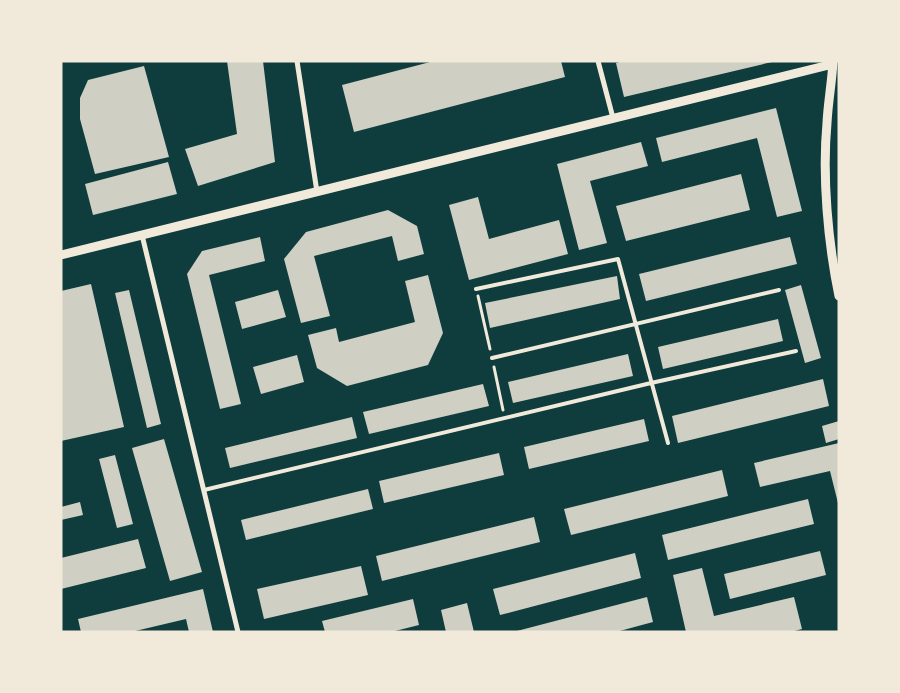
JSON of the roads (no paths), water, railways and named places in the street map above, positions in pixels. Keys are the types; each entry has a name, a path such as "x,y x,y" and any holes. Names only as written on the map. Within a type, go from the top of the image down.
{"street":[{"path":"297,61 318,192"},
{"path":"598,61 613,118"},
{"path":"61,255 833,62 826,124 826,193 834,271 839,296"},
{"path":"142,235 238,632"}],"lane":[{"path":"476,289 618,259 668,443"},
{"path":"492,358 778,290"},
{"path":"204,490 651,383 796,351"}]}
